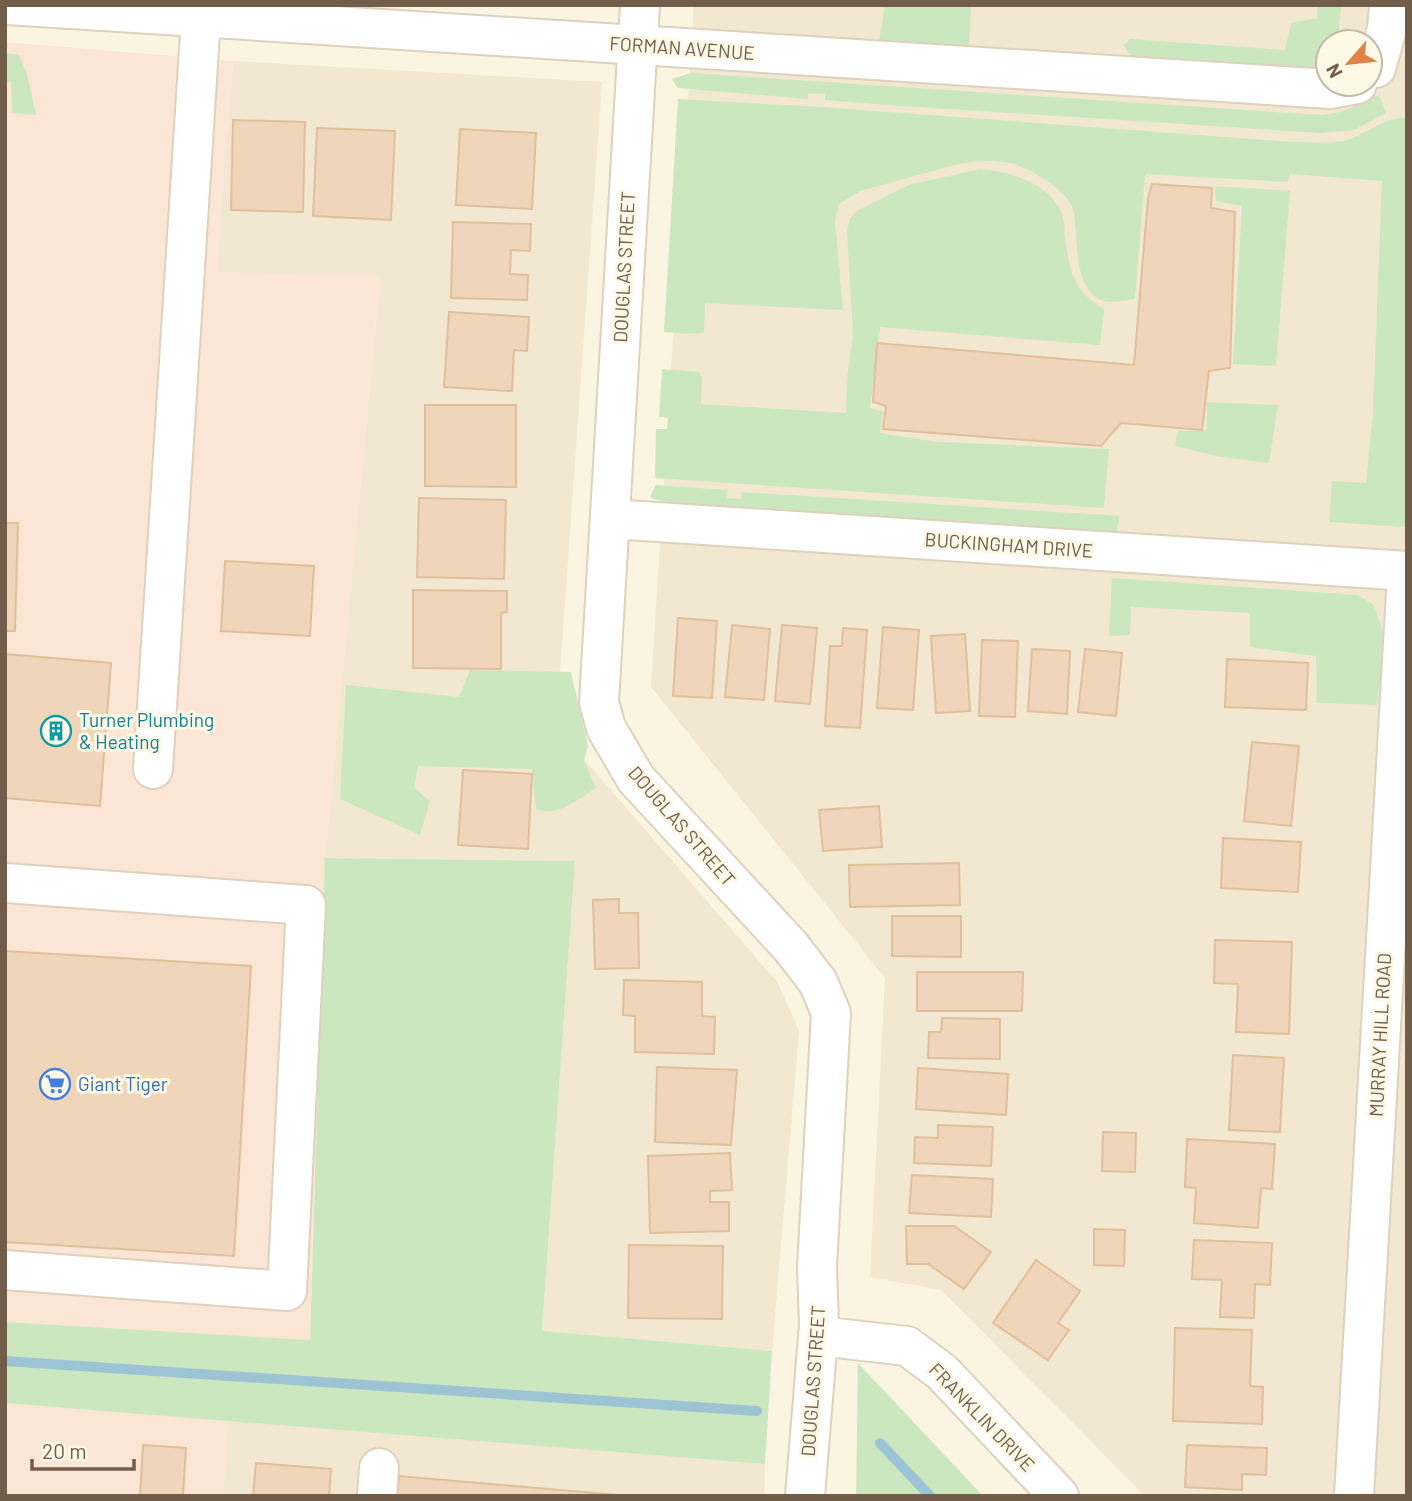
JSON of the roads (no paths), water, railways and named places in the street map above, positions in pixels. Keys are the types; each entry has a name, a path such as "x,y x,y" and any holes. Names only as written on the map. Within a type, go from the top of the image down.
{"street":[{"name":"FORMAN AVENUE","path":"7,5 186,13 1314,88"},
{"name":"DOUGLAS STREET","path":"640,5 598,702 606,728 636,779 791,947 818,982 831,1013 822,1139 817,1267 818,1336 805,1496"},
{"path":"1384,42 1389,5"},
{"path":"153,769 186,13"},
{"name":"BUCKINGHAM DRIVE","path":"611,519 1407,572"},
{"name":"MURRAY HILL ROAD","path":"1354,1496 1407,572"},
{"path":"5,883 306,905 287,1291 5,1270"},
{"name":"FRANKLIN DRIVE","path":"818,1336 907,1346 942,1372 1059,1496"}],"waterway":[{"path":"5,1361 757,1411"},
{"path":"880,1443 930,1496"}],"place":[{"name":"Turner Plumbing & Heating","path":"56,731"},
{"name":"Giant Tiger","path":"55,1084"}]}
